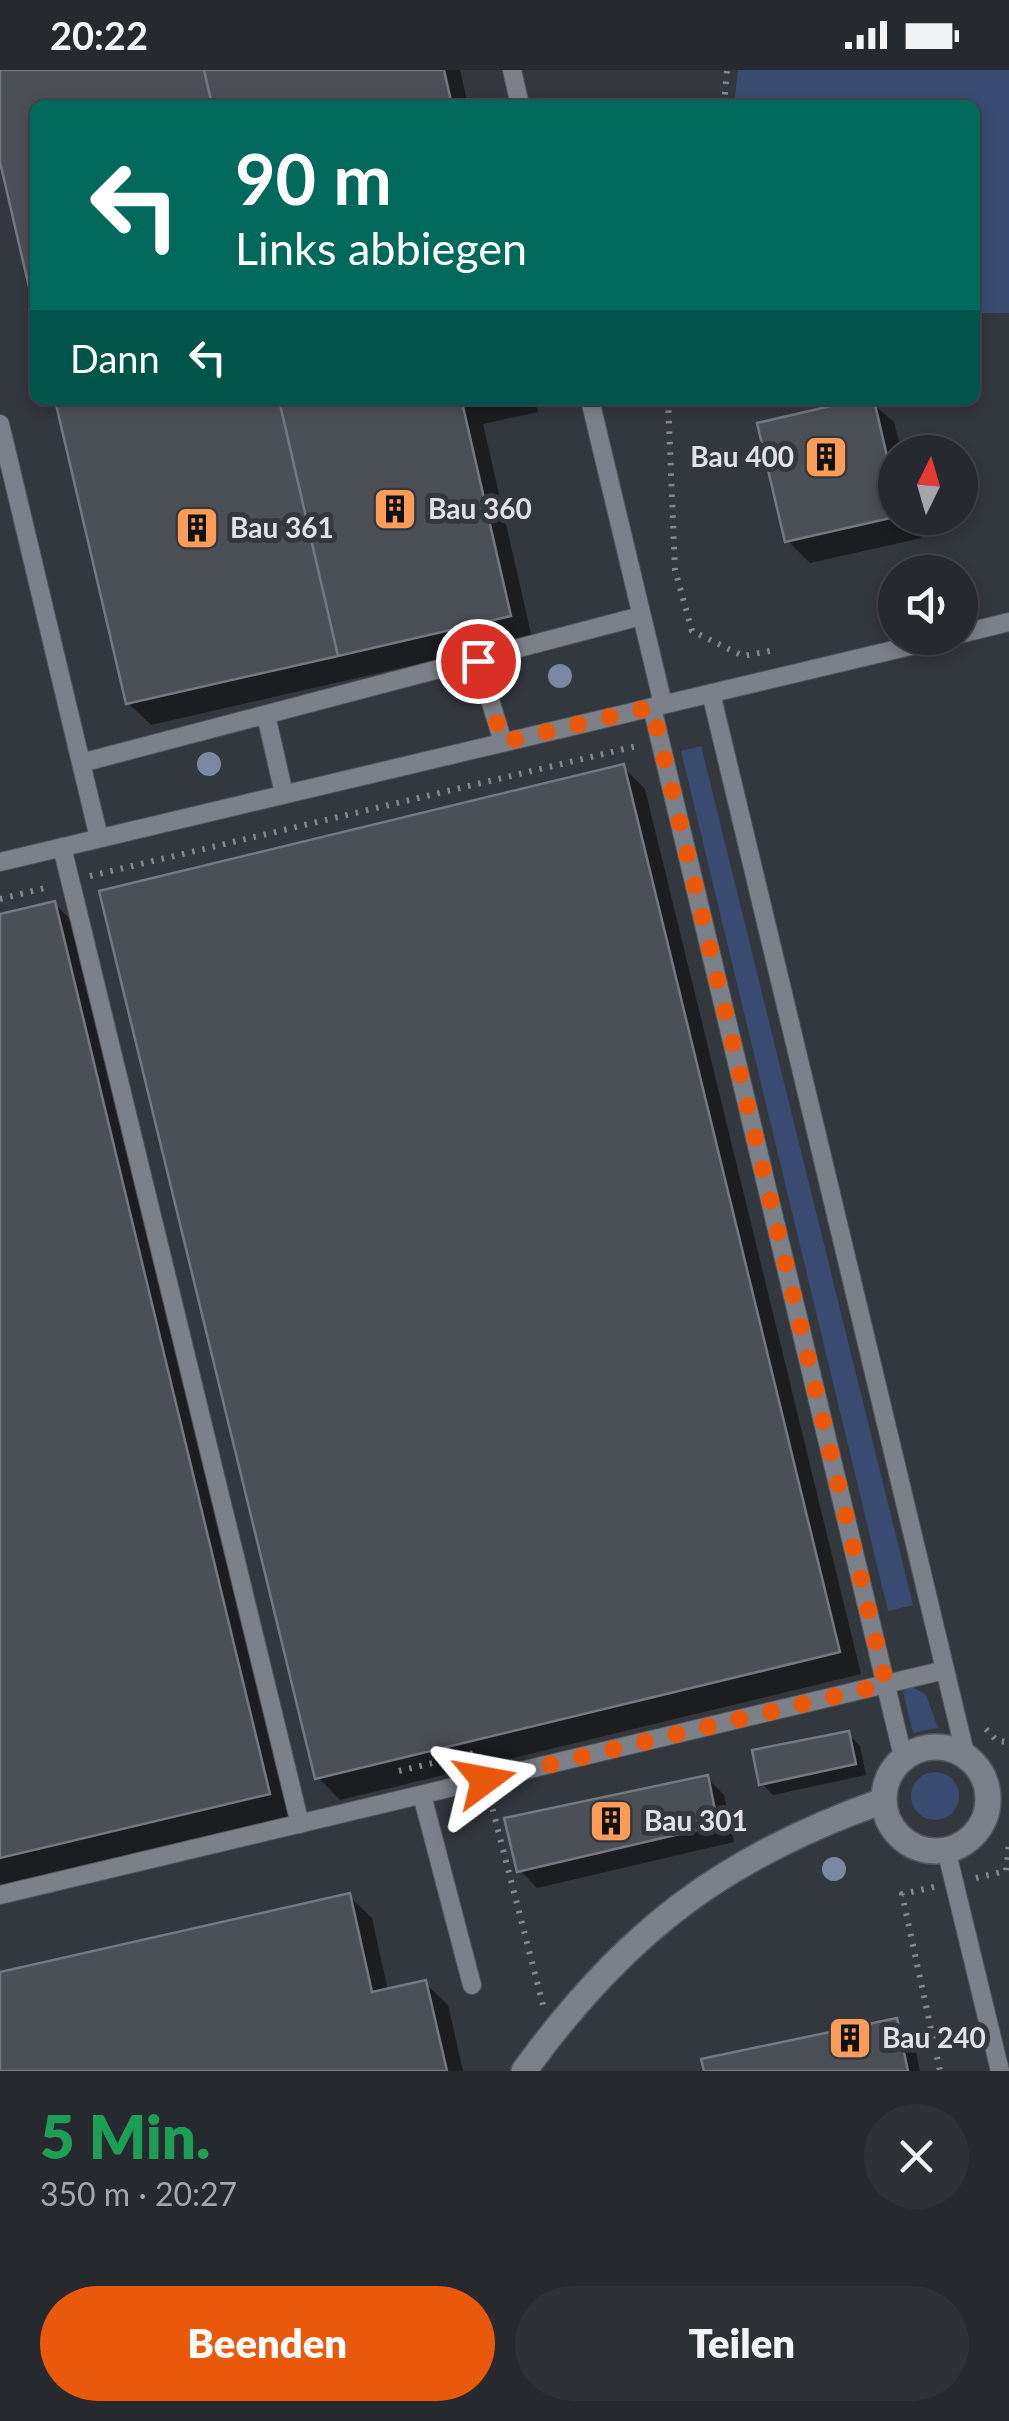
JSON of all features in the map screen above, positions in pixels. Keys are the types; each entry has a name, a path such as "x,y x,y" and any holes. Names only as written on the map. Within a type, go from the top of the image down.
{"street":[{"path":"936,1746 966,1756 997,1777 979,1831 947,1852 926,1851 903,1840 887,1819 883,1801 886,1782 903,1757 936,1746"},
{"path":"524,2071 623,1954 703,1886 775,1843 883,1801"}],"lane":[{"path":"512,70 519,100"},
{"path":"591,405 641,616 658,705 660,740 903,1757"},
{"path":"0,424 99,838"},
{"path":"81,763 641,616"},
{"path":"978,630 1009,622"},
{"path":"0,862 878,654"},
{"path":"478,661 503,742"},
{"path":"712,693 966,1756"},
{"path":"266,716 284,794"},
{"path":"62,847 300,1824"},
{"path":"0,1895 945,1670"},
{"path":"422,1795 472,1985"},
{"path":"947,1852 1000,2071"}],"path":[{"path":"724,100 727,70"},
{"path":"0,899 660,740"},
{"path":"478,1752 553,2034"}],"shaded area":[{"path":"738,70 1009,70 1009,313 980,313 980,100 735,100"},
{"path":"701,746 913,1605 888,1611 681,751"},
{"path":"911,1686 926,1695 938,1728 913,1733 903,1692"},
{"path":"935,1772 952,1779 959,1796 952,1813 935,1820 918,1813 911,1796 918,1779"}],"building":[{"path":"0,70 204,70 211,100 30,100 30,291 0,162"},
{"path":"204,70 444,70 451,100 211,100"},
{"name":"Bau 361","path":"56,405 280,405 338,656 126,704"},
{"name":"Bau 360","path":"280,405 463,405 511,616 338,656"},
{"name":"Bau 400","path":"835,405 875,405 882,435 878,435 878,521 785,542 757,423"},
{"path":"624,764 840,1652 315,1779 99,891"},
{"path":"55,901 270,1794 0,1858 0,914"},
{"path":"849,1731 856,1764 759,1785 752,1750"},
{"name":"Bau 301","path":"708,1775 718,1825 517,1872 504,1818"},
{"path":"350,1893 372,1992 426,1980 447,2071 0,2071 0,1972"},
{"name":"Bau 240","path":"897,2018 908,2071 704,2071 701,2059"}],"place":[{"name":"Bau 400","path":"826,457"},
{"name":"Bau 360","path":"395,509"},
{"name":"Bau 361","path":"197,528"},
{"name":"Bau 301","path":"611,1821"},
{"name":"Bau 240","path":"850,2038"}],"route":[{"path":"478,661 503,742 652,707 886,1684 485,1780"}]}
